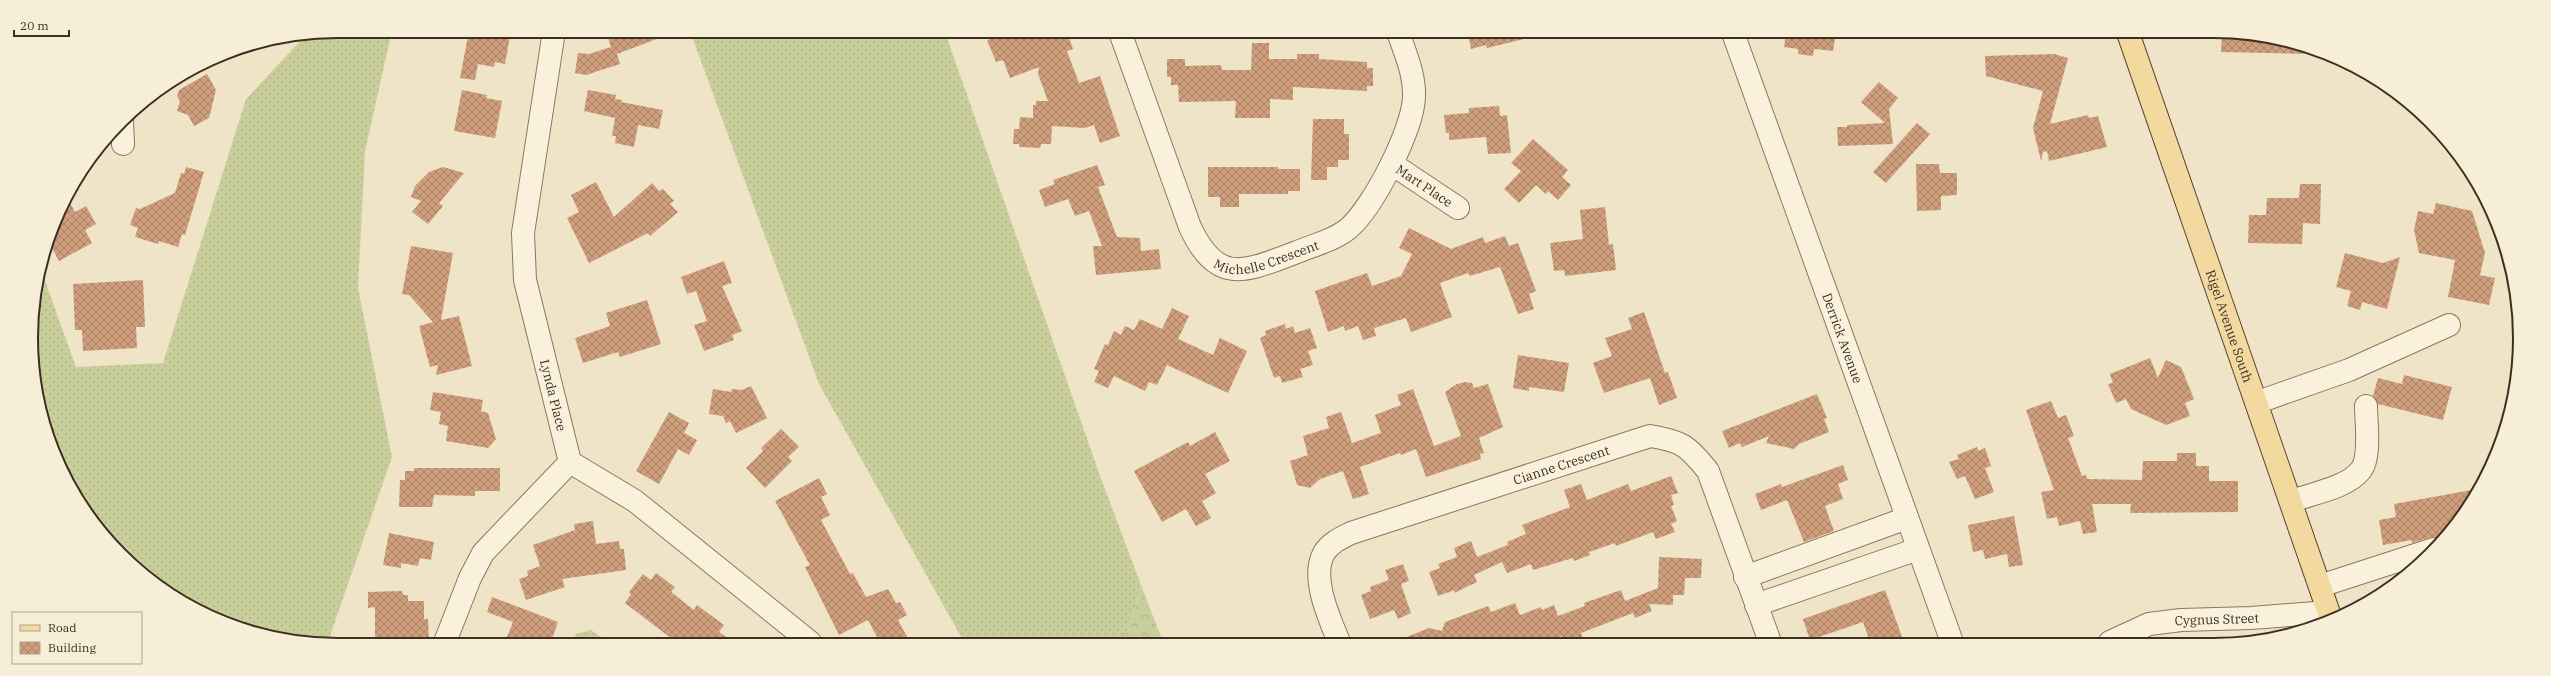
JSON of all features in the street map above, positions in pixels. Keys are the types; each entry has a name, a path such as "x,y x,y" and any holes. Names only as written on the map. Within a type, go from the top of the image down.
{"main road":[{"name":"Rigel Avenue South","path":"2129,38 2258,402 2330,614"}],"street":[{"name":"Lynda Place","path":"553,38 523,233 523,256 530,302 570,462"},
{"name":"Michelle Crescent","path":"1122,38 1190,227 1199,245 1218,264 1231,269 1251,269 1339,236 1358,218 1392,164 1411,117 1414,96 1412,73 1400,38"},
{"name":"Derrick Avenue","path":"1735,38 1951,638"},
{"path":"122,130 123,144"},
{"name":"Mart Place","path":"1392,164 1458,208"},
{"path":"2258,402 2349,370 2449,325"},
{"path":"2292,501 2348,481 2362,469 2367,451 2366,406"},
{"name":"Cianne Crescent","path":"1338,638 1321,587 1320,571 1324,554 1335,541 1358,530 1650,436 1670,439 1691,449 1708,471 1745,578 1768,638"},
{"path":"447,638 470,578 483,553 570,462 635,501 805,638"},
{"path":"1745,578 1907,518"},
{"path":"1756,605 1918,549"},
{"path":"2320,586 2422,553"},
{"name":"Cygnus Street","path":"2120,638 2156,623 2328,615"}],"green space":[{"path":"338,38 390,38 365,151 358,288 392,457 330,638 299,635 260,628 223,615 188,598 140,564 112,536 78,488 61,453 48,416 44,397 38,338 44,278 76,367 163,363 246,99 300,41"},
{"path":"693,38 947,38 1099,473 1141,585 1129,630 1116,638 962,638 819,384"},
{"path":"1141,585 1161,638 1116,638 1129,630"},
{"path":"591,630 602,638 574,638 576,634"}],"building":[{"path":"468,38 510,38 505,64 495,62 494,67 478,64 475,80 460,78"},
{"path":"608,38 659,38 617,54 620,64 586,75 575,73 578,53 589,54 611,47"},
{"path":"993,38 1069,38 1073,49 1067,51 1079,83 1100,76 1120,136 1100,143 1094,125 1085,128 1052,126 1051,144 1041,144 1040,148 1019,147 1019,144 1013,144 1014,129 1019,129 1020,117 1033,118 1033,105 1036,105 1036,101 1048,101 1038,74 1039,67 1010,78 1003,60 996,62 987,40"},
{"path":"1469,38 1528,38 1487,48 1486,45 1471,49"},
{"path":"1785,38 1835,38 1833,51 1814,49 1813,56 1798,54 1798,49 1784,47"},
{"path":"2222,38 2272,44 2309,54 2221,52"},
{"path":"1252,43 1269,43 1269,59 1297,59 1297,54 1319,54 1319,59 1367,62 1367,68 1373,68 1373,86 1367,86 1367,91 1293,87 1293,100 1270,99 1270,118 1235,118 1236,101 1179,102 1178,85 1171,85 1171,77 1167,77 1167,59 1185,59 1185,66 1221,65 1222,70 1251,70"},
{"path":"2054,54 2068,58 2050,124 2088,115 2089,118 2098,116 2107,147 2049,161 2047,151 2043,152 2041,161 2033,128 2043,91 1986,76 1985,56"},
{"path":"207,74 216,90 209,118 194,126 188,115 177,111 180,101 177,96 179,90"},
{"path":"1879,82 1898,98 1889,109 1893,144 1838,146 1837,127 1885,123 1861,102"},
{"path":"462,90 487,95 486,98 502,101 495,138 454,131"},
{"path":"588,90 616,95 615,99 622,100 621,102 663,110 659,129 638,125 634,147 615,143 616,136 612,136 615,118 584,111"},
{"path":"1499,106 1500,116 1507,115 1511,153 1488,154 1486,137 1449,140 1449,133 1446,133 1444,115 1469,113 1469,108"},
{"path":"1313,119 1344,119 1344,134 1349,134 1349,160 1338,160 1338,167 1327,167 1327,180 1311,180"},
{"path":"1917,123 1930,134 1886,183 1873,172"},
{"path":"1533,139 1568,170 1562,177 1571,185 1558,200 1548,191 1546,194 1536,185 1519,203 1504,189 1521,171 1511,163"},
{"path":"1916,164 1939,164 1940,173 1957,173 1957,195 1941,196 1941,210 1917,211"},
{"path":"1097,165 1105,185 1098,187 1117,237 1140,238 1141,251 1159,249 1161,269 1096,275 1093,246 1102,246 1089,211 1075,216 1068,199 1045,207 1039,190 1055,184 1053,180"},
{"path":"186,167 204,172 185,235 182,234 178,247 159,241 158,244 135,237 138,228 130,225 136,208 140,209 175,193 181,173 184,174"},
{"path":"443,167 464,173 439,203 443,206 428,224 412,212 421,201 411,197 415,186 429,172"},
{"path":"1208,167 1278,167 1278,169 1300,169 1300,191 1288,191 1288,194 1239,194 1239,207 1220,207 1220,197 1208,197"},
{"path":"596,182 614,217 652,183 659,191 663,189 674,201 670,204 678,212 650,236 648,233 589,263 567,218 579,212 571,195"},
{"path":"2300,184 2321,184 2320,224 2303,223 2302,244 2248,243 2249,215 2266,215 2267,198 2299,198"},
{"path":"70,203 75,212 86,206 96,224 85,230 92,243 59,261 52,248 69,205"},
{"path":"2436,203 2472,211 2485,253 2480,275 2495,278 2489,305 2448,297 2455,260 2419,253 2414,230 2418,211 2433,214"},
{"path":"1605,207 1609,245 1613,244 1616,270 1565,276 1564,270 1554,271 1550,243 1583,239 1580,210"},
{"path":"1409,228 1451,249 1483,237 1485,243 1505,236 1509,246 1518,243 1536,291 1529,294 1534,309 1518,314 1500,267 1470,276 1468,273 1440,283 1452,317 1411,332 1406,318 1374,328 1376,336 1363,340 1358,326 1345,331 1344,326 1328,332 1315,291 1367,273 1372,286 1401,276 1412,254 1399,248"},
{"path":"411,246 453,253 441,320 459,316 472,366 436,375 438,365 430,367 419,326 433,322 409,295 402,294"},
{"path":"2345,253 2383,263 2400,257 2387,309 2362,302 2360,310 2347,306 2351,291 2336,287"},
{"path":"724,261 732,283 722,286 742,331 732,335 734,340 704,351 694,325 707,321 696,291 687,294 681,277"},
{"path":"143,280 145,327 136,327 137,348 83,351 82,330 75,330 73,284"},
{"path":"647,300 661,344 620,357 618,352 583,363 575,338 610,326 606,313"},
{"path":"1172,308 1189,316 1178,339 1213,355 1220,338 1247,351 1228,393 1167,365 1157,385 1149,382 1145,391 1114,376 1108,388 1094,382 1099,371 1094,369 1105,344 1108,345 1114,331 1121,335 1125,326 1134,330 1140,319 1162,329"},
{"path":"1644,312 1665,373 1668,372 1677,398 1659,405 1650,378 1604,393 1593,363 1612,356 1605,338 1632,329 1628,318"},
{"path":"1285,324 1286,329 1293,326 1295,333 1310,328 1317,348 1308,351 1313,365 1300,369 1303,377 1282,383 1280,376 1274,378 1260,338 1266,335 1265,331"},
{"path":"1518,355 1569,363 1564,392 1529,387 1529,391 1513,388"},
{"path":"2150,358 2158,378 2166,360 2181,367 2194,399 2185,403 2190,416 2166,425 2131,409 2126,399 2116,403 2108,384 2113,383 2110,374"},
{"path":"2404,375 2452,387 2443,420 2378,404 2373,396 2378,378 2402,384"},
{"path":"1465,382 1472,383 1474,388 1488,384 1503,427 1479,438 1484,453 1480,454 1481,459 1426,477 1416,449 1401,455 1400,453 1360,467 1369,494 1353,499 1343,471 1320,479 1310,488 1297,485 1290,461 1308,455 1303,436 1329,428 1326,417 1341,412 1352,443 1381,433 1375,415 1401,405 1397,395 1413,389 1434,446 1461,436 1445,392 1457,384"},
{"path":"751,386 767,418 736,433 730,421 726,423 723,416 709,414 713,389 731,392 732,389 742,390"},
{"path":"433,392 483,400 481,411 488,413 496,439 488,448 446,441 448,426 439,424 441,412 430,410"},
{"path":"1817,394 1827,418 1824,419 1829,432 1799,444 1794,449 1766,443 1769,436 1742,447 1740,443 1729,448 1722,431"},
{"path":"2051,401 2058,418 2066,415 2074,436 2068,438 2082,476 2086,475 2087,479 2142,480 2143,461 2177,461 2177,453 2196,453 2196,466 2209,466 2209,481 2238,481 2238,512 2130,513 2131,504 2092,504 2097,532 2083,534 2080,521 2059,526 2057,517 2047,519 2041,492 2054,490 2026,410"},
{"path":"669,412 689,423 684,433 697,440 689,455 678,449 659,484 636,471"},
{"path":"781,429 799,447 788,457 792,461 765,488 746,468 763,451 761,448"},
{"path":"1215,432 1230,461 1205,474 1216,493 1202,501 1211,518 1196,526 1186,509 1162,522 1134,471 1188,442 1190,446"},
{"path":"1977,447 1978,451 1985,448 1991,466 1985,468 1994,492 1975,499 1965,476 1957,479 1949,462 1959,459 1957,455"},
{"path":"1843,465 1848,480 1838,484 1843,499 1825,506 1834,531 1804,542 1787,500 1761,510 1755,494 1781,484 1782,487"},
{"path":"414,468 500,468 500,491 475,491 475,496 434,495 432,507 399,507 400,480 405,480 405,471 414,471"},
{"path":"1671,476 1678,493 1671,495 1674,505 1671,506 1677,521 1671,524 1675,532 1656,539 1653,532 1616,546 1615,543 1589,552 1590,555 1574,561 1573,558 1533,570 1531,564 1507,573 1502,562 1474,575 1477,582 1454,593 1455,590 1438,596 1429,572 1440,568 1438,564 1457,557 1454,548 1471,541 1477,557 1508,545 1507,542 1526,534 1522,525 1570,507 1564,490 1581,484 1587,500 1628,484 1631,491"},
{"path":"819,478 827,494 821,497 830,515 821,520 850,574 853,573 866,597 888,589 896,603 900,602 907,615 898,620 908,638 877,638 868,620 839,635 805,567 810,565 775,501"},
{"path":"2472,490 2451,521 2437,538 2431,537 2412,543 2412,540 2383,545 2379,520 2396,517 2394,504"},
{"path":"2014,516 2023,565 2009,567 2007,554 1985,559 1983,550 1973,552 1968,525"},
{"path":"593,521 596,544 619,541 620,549 624,549 626,570 562,579 565,587 526,600 519,579 528,576 527,571 540,566 533,545 575,530 574,524"},
{"path":"389,533 434,542 431,560 420,558 418,566 401,563 401,568 383,565"},
{"path":"1659,557 1702,559 1701,578 1685,578 1684,595 1673,595 1673,605 1649,604 1652,611 1635,618 1633,613 1581,633 1583,638 1563,638 1562,636 1556,638 1404,638 1429,628 1442,631 1445,622 1488,606 1491,612 1515,603 1520,615 1541,607 1542,610 1554,605 1558,616 1585,606 1584,603 1621,590 1625,601 1658,588"},
{"path":"1403,564 1409,581 1401,584 1411,613 1398,619 1394,610 1370,619 1361,595 1371,591 1370,587 1389,580 1385,570"},
{"path":"656,573 675,587 671,592 694,610 697,605 724,625 719,632 727,638 671,638 625,603 631,594 629,592 643,574 651,580"},
{"path":"1885,590 1903,638 1869,638 1863,622 1816,638 1809,638 1803,619"},
{"path":"402,591 403,595 408,595 408,601 424,601 424,619 428,619 429,638 375,638 375,607 368,608 368,592"},
{"path":"492,597 558,622 552,638 507,638 513,622 487,612"}]}
